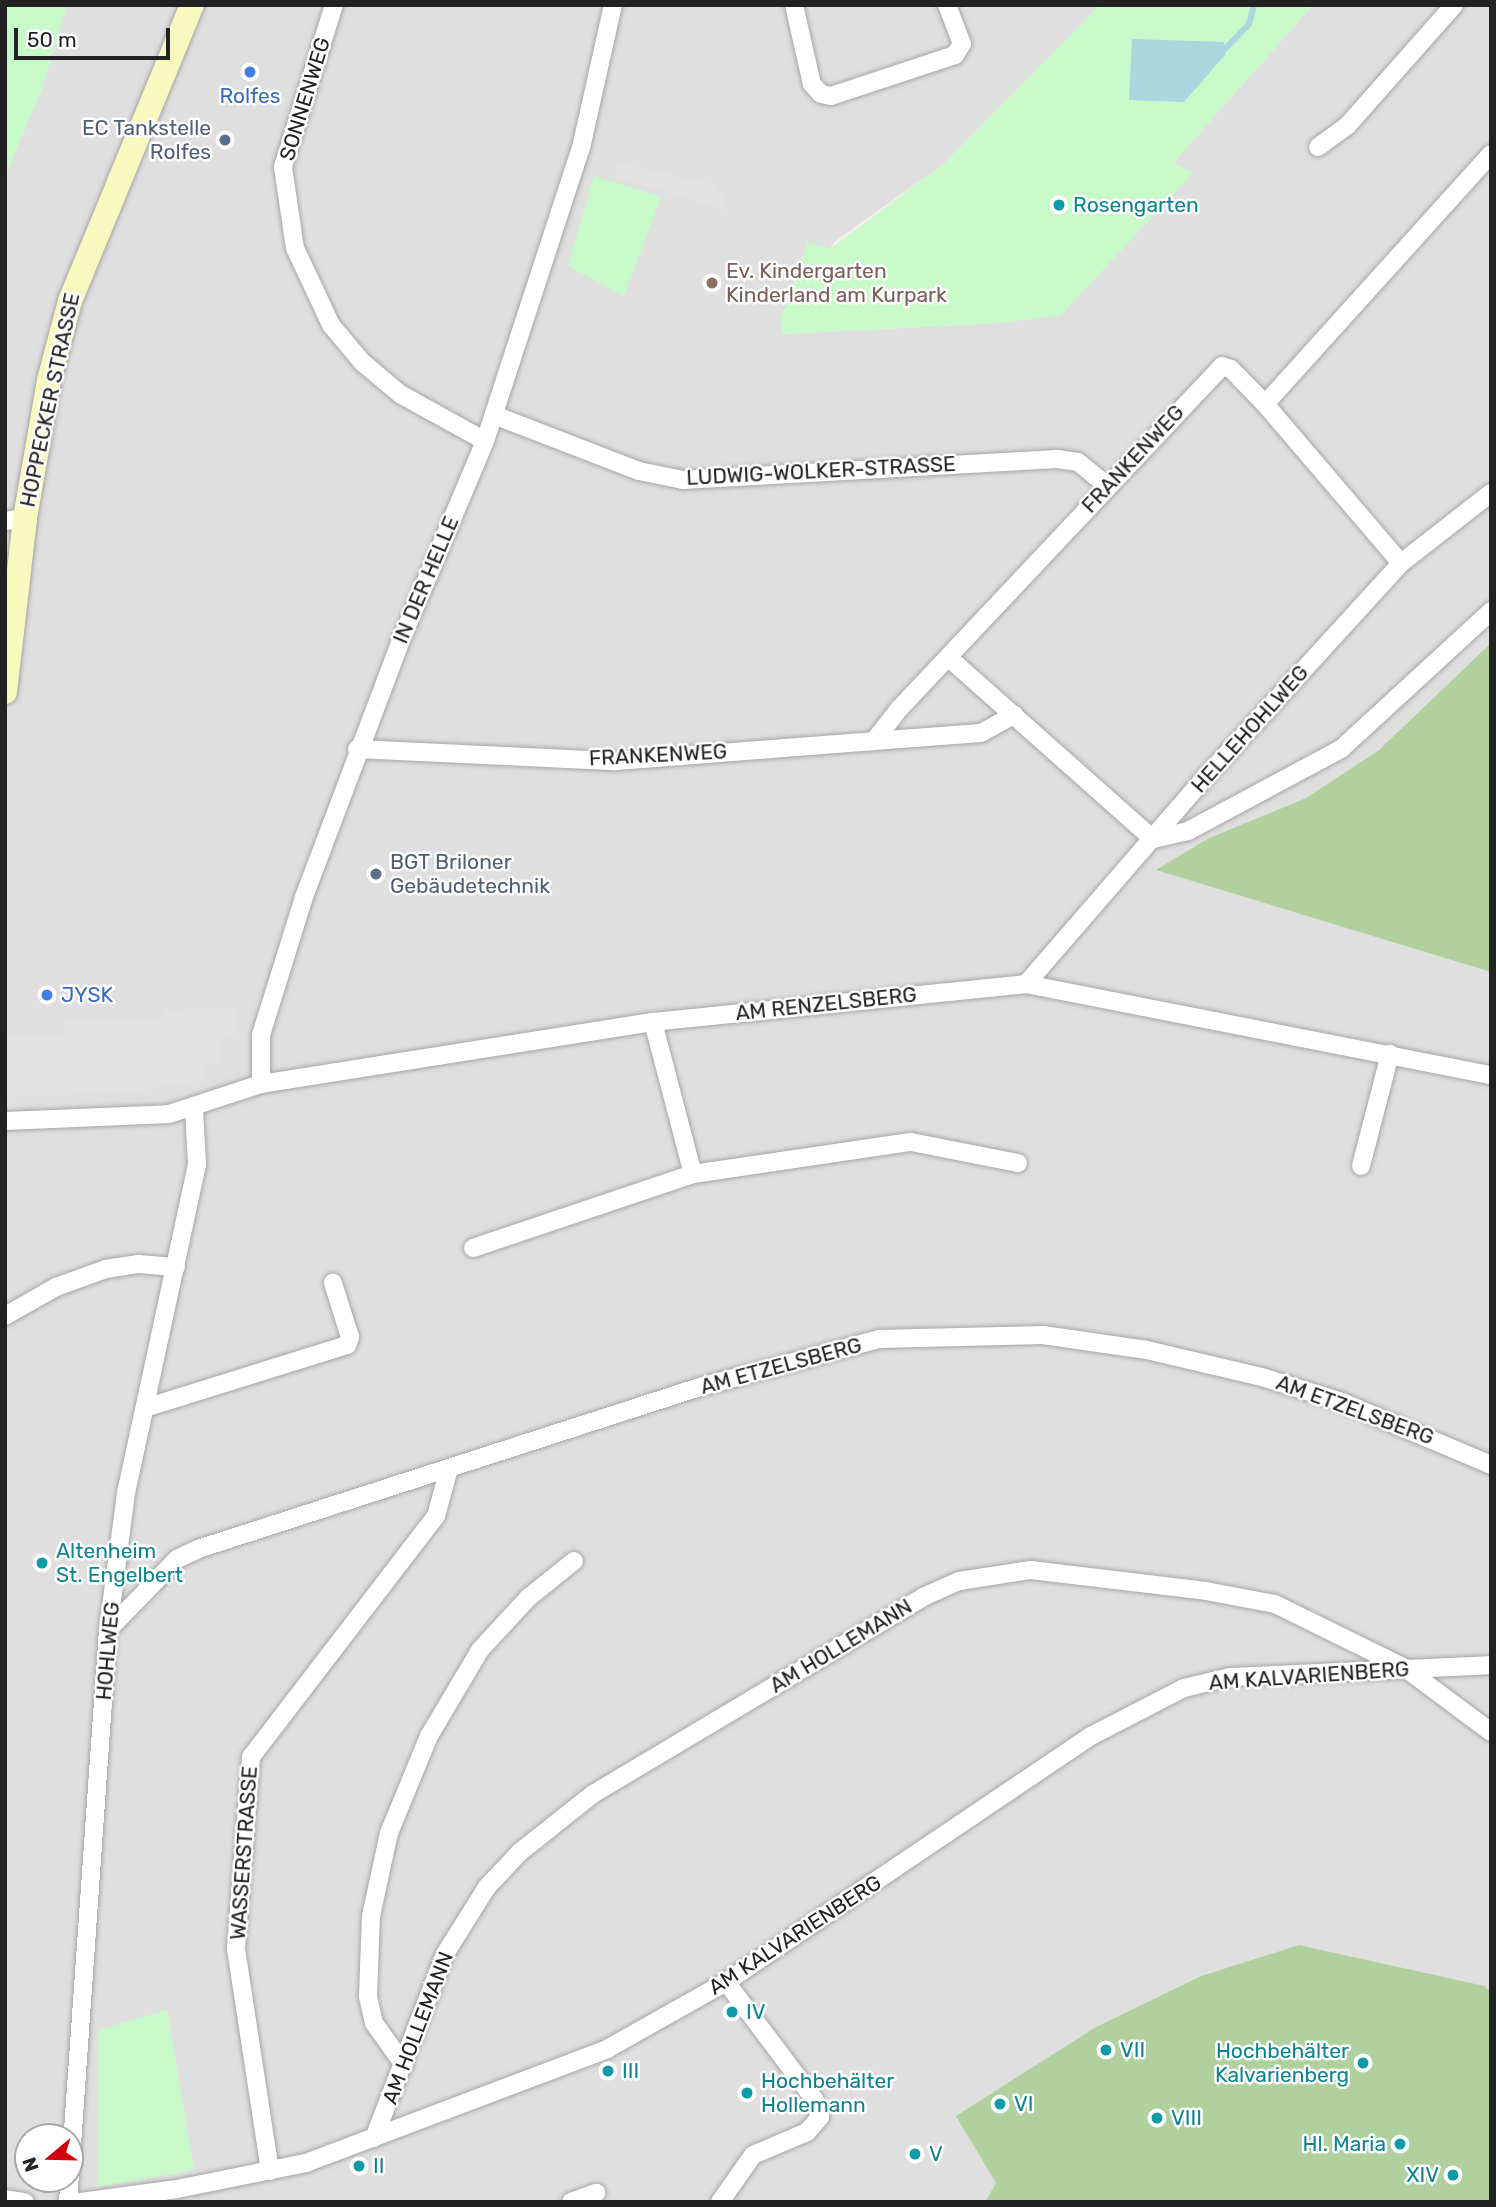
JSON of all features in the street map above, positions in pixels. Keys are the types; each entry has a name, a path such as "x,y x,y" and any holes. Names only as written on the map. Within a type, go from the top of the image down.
{"street":[{"name":"HOPPECKER STRASSE","path":"5,692 15,519 76,277 192,5"},
{"name":"SONNENWEG","path":"334,5 283,167 285,207 295,248 331,325 362,362 400,394 485,441"},
{"name":"IN DER HELLE","path":"261,1084 261,1035 357,749 494,415 581,148 613,5"},
{"path":"794,5 812,84 821,94 831,96 955,55 961,44 947,5"},
{"path":"1318,147 1347,126 1454,5"},
{"path":"1265,404 1491,154"},
{"name":"FRANKENWEG","path":"874,741 1218,368 1231,369 1265,404 1401,563"},
{"name":"LUDWIG-WOLKER-STRASSE","path":"494,415 639,471 683,481 1057,459 1078,462 1108,486"},
{"name":"HELLEHOHLWEG","path":"1026,984 1401,563 1491,493"},
{"path":"949,658 1153,839 1188,831 1341,749 1491,611"},
{"name":"FRANKENWEG","path":"357,749 616,761 981,733 1014,715"},
{"name":"AM RENZELSBERG","path":"261,1084 653,1022 1026,984 1491,1075"},
{"path":"653,1022 693,1174"},
{"path":"1361,1166 1390,1054"},
{"path":"8,1119 169,1114 261,1084"},
{"name":"HOHLWEG","path":"68,2202 108,1630 120,1527 197,1164 194,1108"},
{"path":"473,1248 693,1174 899,1143 1018,1163"},
{"path":"5,1316 56,1287 106,1269 139,1264 176,1267"},
{"path":"145,1408 347,1345 350,1337 333,1283"},
{"name":"AM ETZELSBERG","path":"108,1630 160,1575 191,1552 448,1472 782,1362 879,1339 954,1335 1043,1335 1147,1350 1265,1378 1342,1402 1491,1465"},
{"name":"WASSERSTRASSE","path":"270,2171 236,1948 251,1757 436,1516 448,1472"},
{"path":"404,2065 374,2023 368,1996 371,1916 389,1833 429,1736 481,1650 528,1598 574,1560"},
{"name":"AM HOLLEMANN","path":"374,2138 445,1954 487,1887 520,1852 593,1794 923,1597 959,1581 1031,1570 1247,1597 1275,1604 1405,1668 1491,1732"},
{"name":"AM KALVARIENBERG","path":"81,2202 270,2171 322,2158 585,2059 726,1982 1082,1742 1163,1696 1217,1678 1491,1665"},
{"path":"720,2202 753,2155 807,2132 820,2117 814,2099 726,1982"},
{"path":"571,2202 596,2193"},
{"path":"5,2199 25,2202"}],"shaded area":[{"path":"61,5 1100,5 945,163 834,242 782,334 1001,323 1061,314 1192,173 1173,163 1313,5 1491,5 1491,643 1379,750 1306,798 1207,839 1157,870 1491,972 1491,1993 1485,1986 1299,1945 1201,1976 1096,2027 957,2116 996,2183 985,2202 5,2202 5,154","holes":["167,2010 193,2170 125,2182"]},
{"path":"618,163 717,185 730,211 615,177"},
{"path":"236,1008 236,1035 221,1037 220,1064 203,1063 203,1080 122,1093 5,1097 5,1034 64,1034 65,1022 163,1019 164,1010"}],"green space":[{"path":"5,5 67,5 43,86 5,177"},
{"path":"1100,5 1313,5 1173,163 1193,173 1061,315 1001,323 782,334 781,319 808,242 830,249 945,163"},
{"path":"594,176 661,197 624,296 568,266"},
{"path":"1491,643 1491,972 1156,870 1207,839 1306,798 1379,750"},
{"path":"1299,1945 1485,1986 1491,1993 1491,2202 985,2202 996,2183 956,2116 1096,2027 1201,1976"},
{"path":"167,2010 194,2170 97,2187 98,2030"}],"water":[{"path":"1132,39 1224,42 1225,55 1184,102 1129,100"}],"waterway":[{"path":"1224,50 1249,24 1254,5"}],"place":[{"name":"Rolfes","path":"250,72"},
{"name":"EC Tankstelle Rolfes","path":"225,140"},
{"name":"Rosengarten","path":"1059,205"},
{"name":"Ev. Kindergarten Kinderland am Kurpark","path":"712,283"},
{"name":"BGT Briloner Gebäudetechnik","path":"376,874"},
{"name":"JYSK","path":"47,995"},
{"name":"Altenheim St. Engelbert","path":"42,1563"},
{"name":"IV","path":"732,2012"},
{"name":"VII","path":"1106,2050"},
{"name":"Hochbehälter Kalvarienberg","path":"1363,2063"},
{"name":"III","path":"608,2071"},
{"name":"Hochbehälter Hollemann","path":"747,2093"},
{"name":"VI","path":"1000,2104"},
{"name":"VIII","path":"1157,2118"},
{"name":"Hl. Maria","path":"1400,2144"},
{"name":"V","path":"915,2154"},
{"name":"II","path":"359,2166"},
{"name":"XIV","path":"1453,2175"}]}
